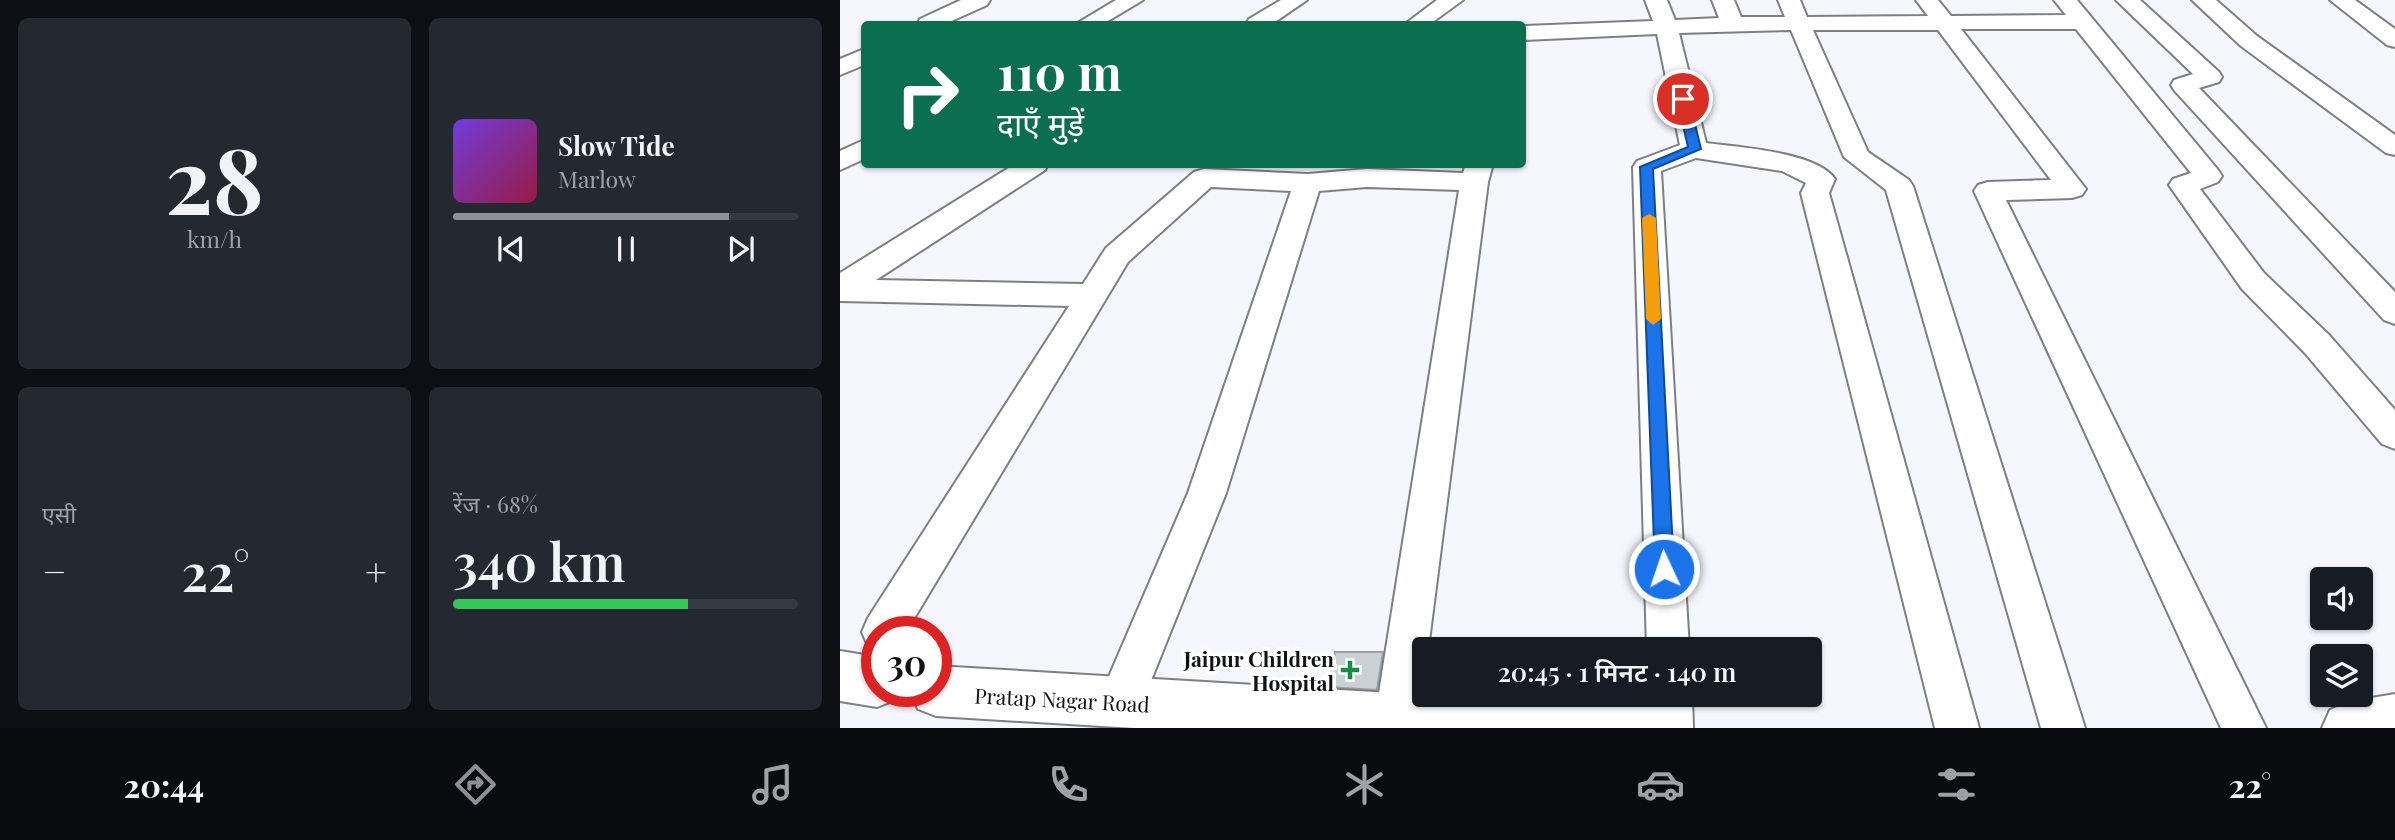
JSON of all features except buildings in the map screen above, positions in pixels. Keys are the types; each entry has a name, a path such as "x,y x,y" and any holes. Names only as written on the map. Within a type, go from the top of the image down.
{"street":[{"path":"934,21 979,0"},
{"path":"1093,21 1132,0"},
{"path":"1262,21 1296,0"},
{"path":"1420,21 1452,0"},
{"path":"1656,0 1665,25 1694,149"},
{"path":"1723,0 1732,24"},
{"path":"1927,0 2072,188 1988,191 2244,728"},
{"path":"2127,0 2210,77 2183,85 2395,312"},
{"path":"2203,0 2249,41 2395,148"},
{"path":"2341,0 2395,40"},
{"path":"1526,33 1732,24 1794,12 1945,24 2073,11 2207,176 2183,185 2253,281 2318,344 2395,434"},
{"path":"1794,12 1857,158 1899,186 2063,728"},
{"path":"840,68 861,58"},
{"path":"1667,637 1647,167 1694,149 1788,164 1821,179 1815,193 1957,728"},
{"path":"840,162 861,150"},
{"path":"840,289 1029,168"},
{"path":"893,616 1117,255 1213,171 1308,183 1477,173 1397,718"},
{"path":"1120,702 1206,493 1308,183"},
{"path":"840,289 1093,295"},
{"name":"Pratap Nagar Road","path":"952,692 1120,702 1209,718 1397,718 1509,725 1649,728"},
{"path":"1670,707 1671,728"},
{"path":"2348,728 2395,720"}],"slow traffic":[{"path":"1649,218 1653,319"}],"place":[{"name":"Jaipur Children Hospital","path":"1350,670"}],"route":[{"path":"1664,569 1647,167 1694,149 1683,99"}]}
